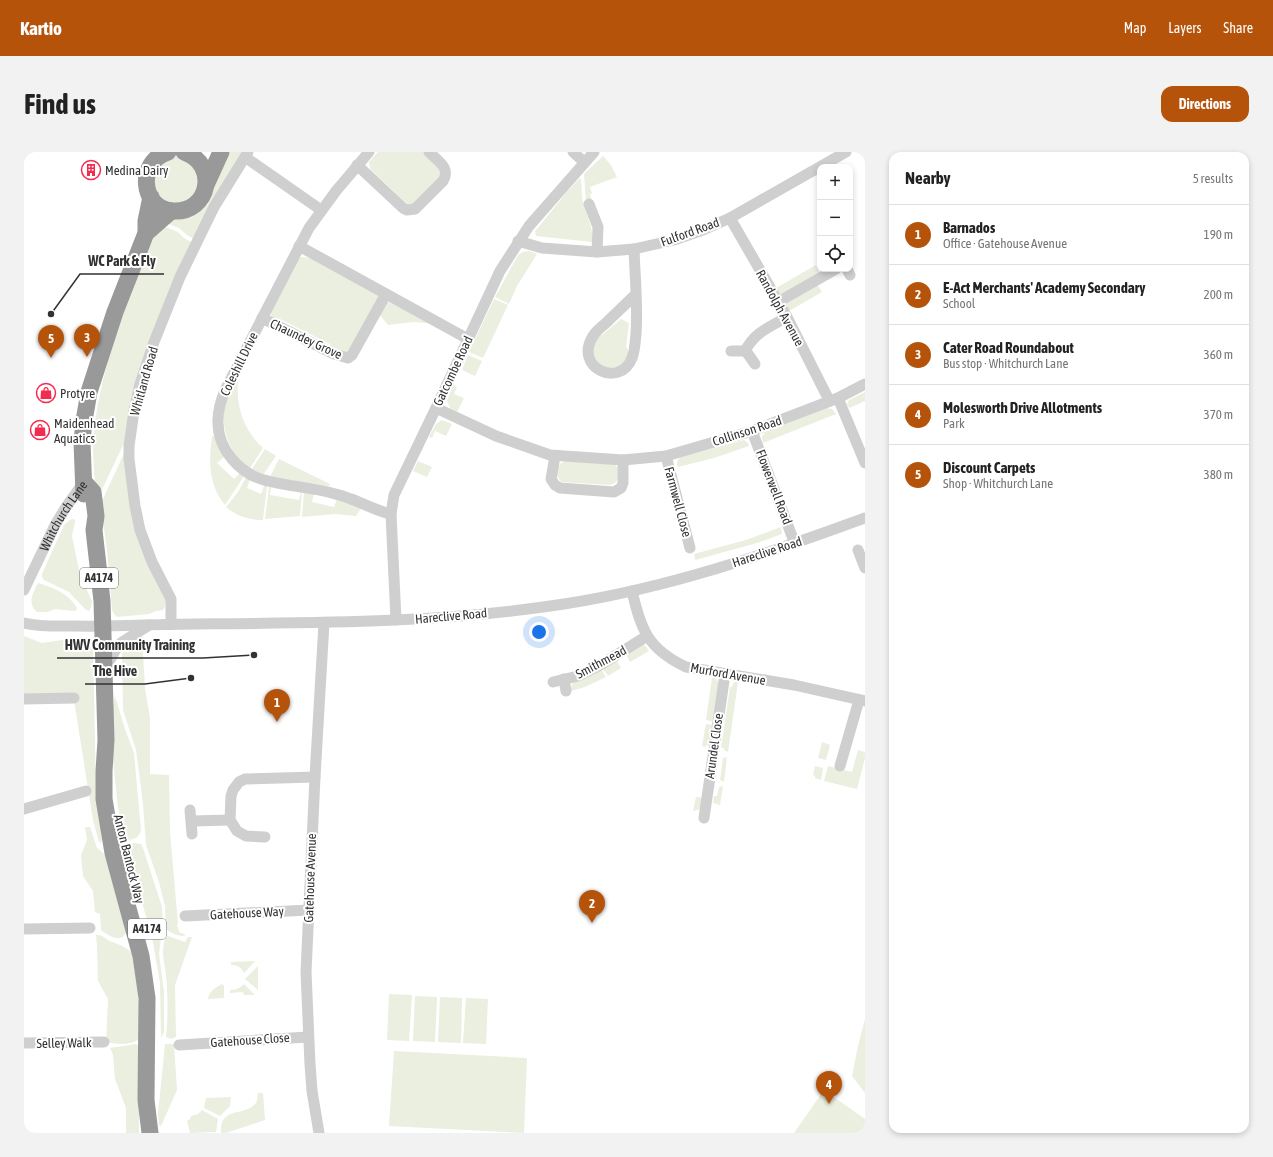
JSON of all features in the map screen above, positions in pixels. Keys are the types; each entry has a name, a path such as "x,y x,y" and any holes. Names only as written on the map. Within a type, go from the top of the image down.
{"highway":[{"path":"168,152 157,158 150,158 146,183 151,197 156,203 171,211 191,207 199,200 221,152"},
{"path":"184,152 190,154 198,160 204,168 206,187"},
{"name":"Whitchurch Lane","path":"84,482 82,442 89,392 115,312 146,234 146,221 151,197"},
{"name":"Whitchurch Lane","path":"146,234 171,211"},
{"name":"A4174","path":"84,482 86,517 94,530 102,601 103,626"},
{"name":"Anton Bantock Way","path":"103,626 106,740 114,801 122,843 148,935 158,986 158,1040 149,1127"}],"street":[{"name":"Coleshill Drive","path":"369,152 336,190 309,228 225,390 220,405 218,420 219,432 225,450 233,461 254,477 267,481 325,491 351,498 374,509 391,514"},
{"path":"358,165 403,208 411,210 415,209 443,181 446,176 446,170 429,152"},
{"path":"573,152 584,162"},
{"name":"Gatcombe Road","path":"396,620 391,514 394,495 500,271 529,226 594,152"},
{"name":"Fulford Road","path":"518,241 542,248 597,252 634,249 674,240 703,230 730,218 832,155 846,152"},
{"path":"246,154 321,210"},
{"name":"Whitland Road","path":"171,624 170,599 152,562 140,530 135,506 129,458 134,411 140,384 152,349 180,277 214,207 246,154"},
{"path":"589,204 598,227 597,252"},
{"name":"Randolph Avenue","path":"730,218 834,399 865,464"},
{"path":"299,246 468,339"},
{"path":"634,249 637,314 632,358 626,367 617,372 608,374 599,371 592,365 588,356 588,345 593,335 636,294"},
{"path":"778,302 831,272"},
{"name":"Chaundey Grove","path":"262,318 334,354 348,358 352,355 386,294"},
{"path":"745,351 750,342 758,333 787,317"},
{"path":"731,351 745,351 755,364"},
{"name":"Collinson Road","path":"436,408 496,436 555,456 623,460 666,456 752,430 834,399 865,384"},
{"name":"Flowerwell Road","path":"752,430 795,544"},
{"path":"555,456 552,479 555,485 560,488 614,492 621,488 624,483 623,460"},
{"name":"Farmwell Close","path":"666,456 690,548"},
{"name":"Whitchurch Lane","path":"24,590 55,526 66,507 84,482"},
{"name":"Hareclive Road","path":"24,623 49,626 103,626 396,620 466,616 564,604 632,591 704,573 795,544 865,518"},
{"path":"857,550 865,568"},
{"name":"Murford Avenue","path":"632,591 639,619 647,636 663,654 673,661 686,667 794,685 862,701"},
{"name":"Gatehouse Avenue","path":"319,1133 312,1091 308,1037 306,972 324,622"},
{"path":"105,669 121,643 151,624"},
{"name":"Smithmead","path":"566,691 559,681 578,676 602,664 647,636"},
{"name":"Arundel Close","path":"704,818 725,674"},
{"path":"24,699 74,698"},
{"path":"840,766 862,701"},
{"path":"265,837 246,836 237,830 230,820 231,796 233,790 239,782 245,779 315,777"},
{"path":"24,809 86,791"},
{"path":"192,834 191,816 230,820"},
{"name":"Gatehouse Way","path":"185,916 309,910"},
{"path":"24,929 90,928"},
{"name":"Gatehouse Close","path":"179,1045 308,1037"},
{"name":"Selley Walk","path":"24,1043 104,1042"},
{"path":"191,1044 192,1056"}],"shaded area":[{"path":"230,152 245,152 194,239 179,228 164,222 180,216 195,215 208,204"},
{"path":"378,152 426,152 443,174 414,205 410,205 370,169 369,162"},
{"path":"175,156 181,157 194,164 200,186 188,202 172,205 155,194 153,178 155,170 158,167"},
{"path":"603,156 611,165 617,177 590,187 592,201 586,203 584,174"},
{"path":"580,178 583,202 592,232 592,242 536,236 535,231"},
{"path":"161,225 178,232 184,238 193,243 124,443 99,496 97,496 93,441 102,383 116,335 134,284 146,253"},
{"path":"529,251 537,254 517,286 509,304 495,297 518,255 522,252"},
{"path":"301,257 312,258 375,292 379,297 351,350 344,354 331,350 330,344 282,320 273,321 271,311 296,262"},
{"path":"816,265 817,272 820,274 781,294 778,293 776,288"},
{"path":"817,284 822,292 789,311 786,304"},
{"path":"494,299 508,305 483,358 469,352"},
{"path":"389,302 428,321 427,323 413,322 388,325 380,315 384,305"},
{"path":"621,319 629,323 626,347 629,352 626,359 621,364 615,368 607,368 593,360 593,341 597,335 602,335"},
{"path":"468,355 482,361 475,376 462,370"},
{"path":"234,382 238,382 238,400 246,426 256,441 263,448 250,468 243,463 232,449 225,432 225,405 227,396"},
{"path":"453,385 457,387 454,394 464,398 457,412 450,408 447,401"},
{"path":"865,392 865,401 849,408 847,404 849,400"},
{"path":"827,408 832,409 836,414 763,443 762,437 765,432"},
{"path":"442,420 452,424 446,436 435,431 432,438 429,437 436,424"},
{"path":"212,436 216,437 224,457 217,463 234,479 240,473 244,476 225,505 215,489 211,472 210,454"},
{"path":"744,440 749,446 714,458 677,466 677,462 681,457"},
{"path":"265,449 276,456 263,475 252,469"},
{"path":"125,451 126,468 166,600 163,610 149,614 117,617 112,610 107,550 100,500 103,499"},
{"path":"279,459 330,484 329,486 270,477"},
{"path":"418,461 432,467 427,477 413,471"},
{"path":"566,461 614,464 619,469 618,479 615,483 610,485 562,482 558,477 557,470 562,463"},
{"path":"246,477 250,480 247,488 261,494 264,486 267,486 263,520 243,517 226,507 238,492"},
{"path":"269,487 271,487 270,495 299,500 302,492 300,516 265,519"},
{"path":"304,492 314,494 312,502 334,507 337,499 361,508 356,516 335,514 302,517"},
{"path":"73,519 75,522 72,536 80,575 92,601 89,611 86,610 69,592 44,580 42,577 64,525"},
{"path":"781,527 782,534 757,543 695,560 694,554 746,540"},
{"path":"38,583 55,589 65,595 74,603 77,608 76,610 55,609 47,612 37,612 32,605 32,598"},
{"path":"24,636 42,643 85,639 93,644 96,793 102,839 101,843 99,842 93,820 73,694 24,695"},
{"path":"144,637 143,653 145,689 150,718 150,774 169,775 170,832 177,924 179,932 186,935 184,936 176,935 166,929 165,906 159,882 146,845 143,804 136,750 123,710 122,654 128,646 138,638"},
{"path":"644,644 649,651 630,662 626,654"},
{"path":"617,661 621,668 608,676 603,669"},
{"path":"601,669 606,677 585,687 571,691 574,681"},
{"path":"712,678 717,680 719,685 717,719 711,721 706,720"},
{"path":"734,682 738,682 728,752 724,750 724,748 721,748 730,687 732,687"},
{"path":"115,696 134,753 141,830 137,837 125,841 118,808 113,760 111,718"},
{"path":"706,724 713,725 712,746 706,745 706,747 702,746"},
{"path":"822,742 830,745 826,760 818,758"},
{"path":"858,750 865,752 865,758 857,789 824,781 828,766 852,772"},
{"path":"727,757 724,782 720,780 723,758"},
{"path":"815,766 823,768 821,780 815,778 813,775"},
{"path":"723,786 720,805 713,803 714,796 717,796 719,787"},
{"path":"696,797 704,798 701,809 693,811"},
{"path":"85,827 90,827 97,848 104,854 106,859 127,930 125,935 119,938 111,937 101,930 100,914 95,912 93,891 83,876 81,855 87,840"},
{"path":"126,844 141,844 143,848 162,907 163,927 159,929 150,931"},
{"path":"96,935 101,935 124,947 133,955 138,994 139,1039 132,1043 119,1044 106,1042 108,999 98,981"},
{"path":"156,936 161,938 159,954 164,992 164,1032 161,1038 160,982 152,937"},
{"path":"168,936 185,942 188,937 192,937 175,985 176,1037 171,1039 166,1037 167,998 163,953 165,938"},
{"path":"255,961 244,973 239,967 231,965 231,962"},
{"path":"258,966 258,990 245,979"},
{"path":"222,984 224,986 224,998 208,999 211,992"},
{"path":"244,984 255,995 244,995 243,992 230,993 230,990 241,987"},
{"path":"389,994 412,995 409,1041 387,1040"},
{"path":"415,996 437,997 435,1042 413,1041"},
{"path":"440,997 462,998 461,1043 438,1042"},
{"path":"466,998 488,999 486,1044 463,1043"},
{"path":"865,1019 865,1093 852,1076"},
{"path":"136,1044 139,1046 139,1133 126,1133 126,1108 115,1079 113,1055 110,1048"},
{"path":"165,1044 174,1044 177,1090 161,1126 159,1125 158,1114"},
{"path":"394,1051 527,1058 524,1133 389,1126"},
{"path":"824,1090 865,1119 865,1133 794,1133"},
{"path":"258,1093 263,1093 265,1120 226,1133 221,1133 221,1125 224,1119 233,1113 254,1105 257,1101"},
{"path":"231,1097 230,1106 220,1116 204,1108 206,1098"},
{"path":"202,1110 218,1119 216,1132 190,1133 187,1121 191,1116 198,1114"}],"place":[{"name":"Medina Dairy","path":"91,170"},
{"name":"WC Park & Fly","path":"51,314"},
{"name":"Cater Road Roundabout","path":"87,357"},
{"name":"Discount Carpets","path":"51,358"},
{"name":"Protyre","path":"46,393"},
{"name":"Maidenhead Aquatics","path":"40,430"},
{"name":"HWV Community Training","path":"254,655"},
{"name":"The Hive","path":"191,678"},
{"name":"Barnados","path":"277,722"},
{"name":"E-Act Merchants' Academy Secondary","path":"592,923"},
{"name":"Molesworth Drive Allotments","path":"829,1104"}]}
